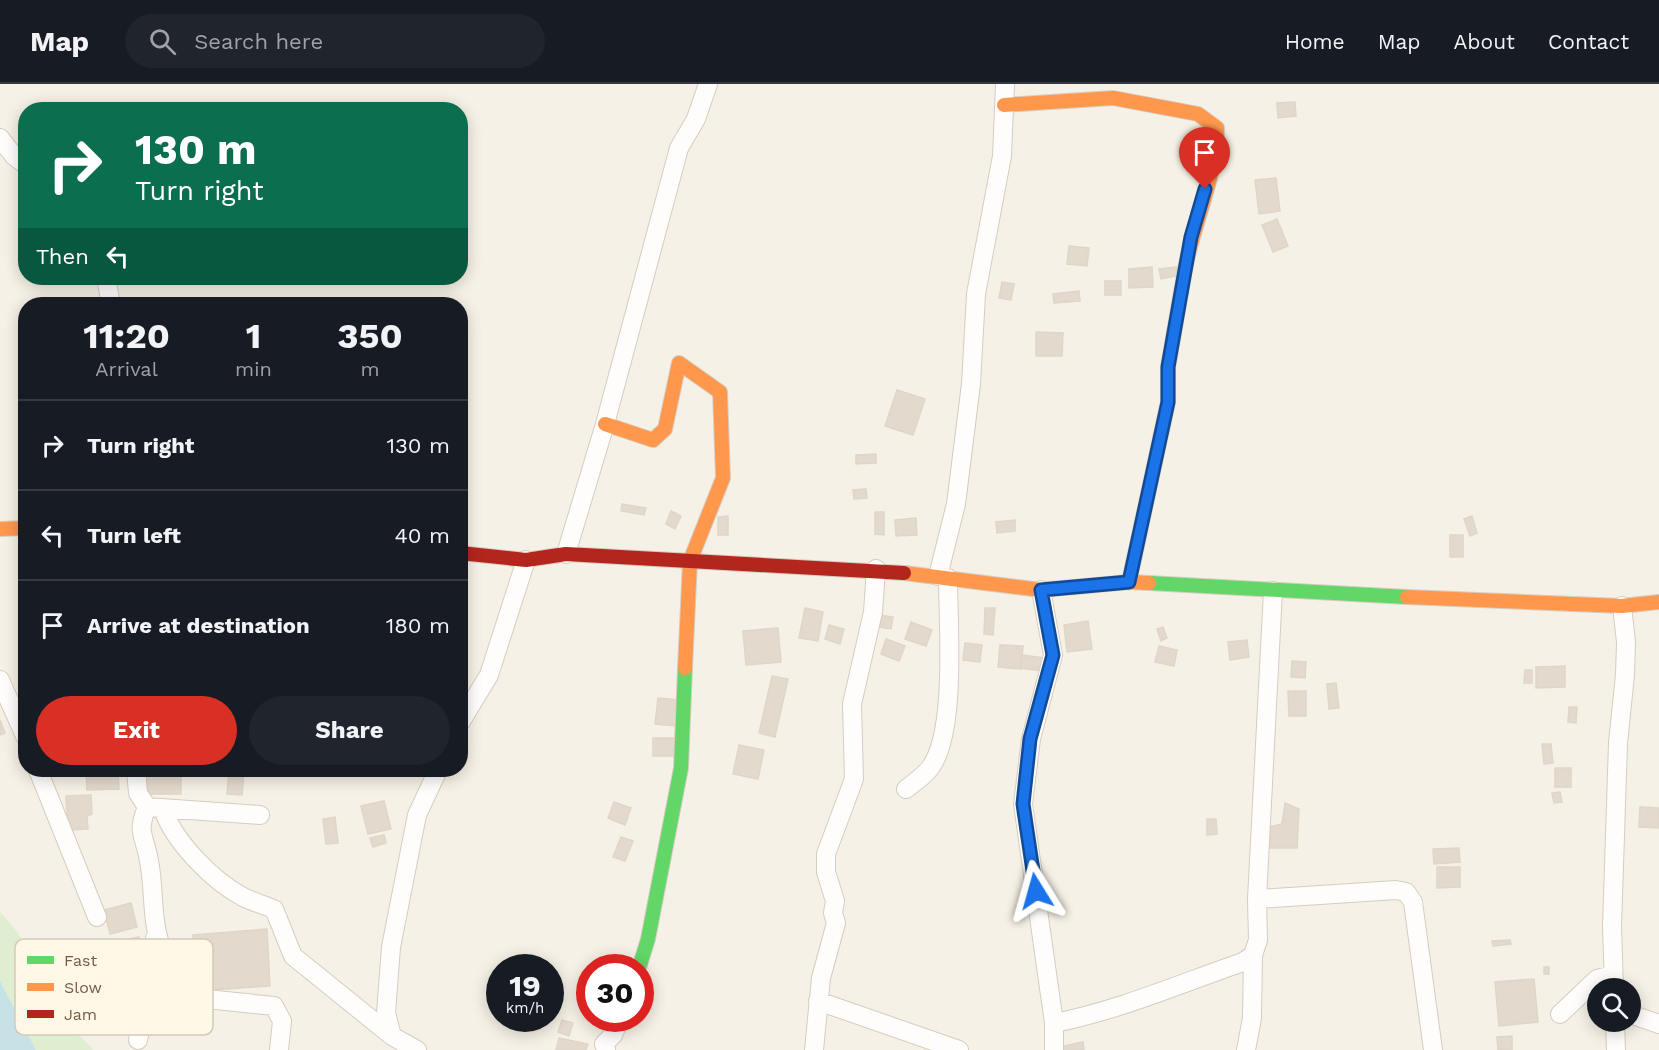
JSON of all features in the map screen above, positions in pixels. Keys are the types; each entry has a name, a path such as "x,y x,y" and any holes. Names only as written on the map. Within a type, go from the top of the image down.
{"street":[{"path":"566,554 605,424 679,148 696,119 708,84"},
{"path":"906,789 931,767 943,736 948,700 943,577 956,504 971,384 976,294 1002,156 1005,84"},
{"path":"1004,105 1078,92 1118,91 1198,114 1217,128 1217,151 1191,237 1168,367 1168,402 1129,582"},
{"path":"0,138 18,159"},
{"path":"605,424 653,440 664,429 679,363 720,393 723,478 690,561 681,768 643,954"},
{"path":"0,529 18,528"},
{"path":"468,554 526,560 566,554 876,569 1041,590 1129,582 1273,591 1622,606 1659,602"},
{"path":"468,710 489,675 526,560"},
{"path":"814,1050 821,978 836,923 833,913 835,901 826,872 826,854 855,779 852,704 873,612 876,569"},
{"path":"1041,590 1053,655 1030,739 1023,804 1054,1023 1054,1050"},
{"path":"1246,1050 1252,1018 1253,955 1258,940 1257,899 1273,591"},
{"path":"1613,978 1618,743 1625,675 1622,606"},
{"path":"0,680 18,718"},
{"path":"41,777 98,917"},
{"path":"137,777 138,793 155,808 201,865 243,897 274,909 293,956 392,1036 417,1050"},
{"path":"392,1036 386,1013 391,947 417,814 427,777"},
{"path":"417,814 435,777"},
{"path":"155,939 148,855 141,839 141,822 155,808 260,815"},
{"path":"1257,899 1406,892 1413,902 1433,1050"},
{"path":"155,924 160,939"},
{"path":"1054,1023 1074,1019 1164,989 1243,962 1253,955"},
{"path":"1560,1014 1587,988"},
{"path":"213,1000 274,1006 282,1021 279,1050"},
{"path":"818,1001 959,1050"},
{"path":"1641,1018 1659,1024"},
{"path":"606,1050 604,1044 614,1032"},
{"path":"1615,1032 1616,1050"},
{"path":"138,1040 139,1035"}],"green space":[{"path":"0,912 21,939 15,939 15,1010 0,981"},
{"path":"28,1035 79,1035 93,1050 36,1050"}],"water":[{"path":"0,981 15,1010 15,1035 28,1035 36,1050 0,1050"}],"building":[{"path":"1295,102 1296,116 1278,118 1277,103"},
{"path":"1276,178 1280,211 1259,214 1255,180"},
{"path":"1277,219 1288,246 1273,252 1262,225"},
{"path":"1069,246 1089,248 1087,266 1067,264"},
{"path":"1152,267 1153,287 1129,288 1129,269"},
{"path":"1176,267 1177,276 1161,279 1159,269"},
{"path":"1105,281 1121,281 1121,295 1105,295"},
{"path":"1002,282 1014,284 1011,300 999,298"},
{"path":"1079,291 1080,301 1054,303 1053,294"},
{"path":"1036,332 1063,333 1062,356 1036,356"},
{"path":"897,390 925,399 913,435 885,426"},
{"path":"876,454 876,463 856,464 856,455"},
{"path":"866,489 867,498 854,499 853,490"},
{"path":"622,504 646,508 644,515 621,511"},
{"path":"671,511 681,516 675,529 666,524"},
{"path":"875,512 884,512 884,535 875,534"},
{"path":"728,516 728,535 718,535 718,517"},
{"path":"1472,516 1477,533 1470,536 1464,519"},
{"path":"916,518 917,535 896,536 895,520"},
{"path":"1015,520 1015,531 997,533 996,522"},
{"path":"1450,535 1463,535 1463,557 1450,557"},
{"path":"805,608 823,612 818,641 799,638"},
{"path":"985,608 995,608 993,635 984,634"},
{"path":"874,614 893,617 891,629 872,626"},
{"path":"1088,621 1092,649 1067,652 1064,625"},
{"path":"911,622 932,630 926,646 905,639"},
{"path":"829,625 844,629 840,644 825,639"},
{"path":"1163,627 1167,638 1161,641 1157,629"},
{"path":"778,628 781,662 746,665 743,631"},
{"path":"886,639 905,646 899,661 881,654"},
{"path":"1247,640 1249,657 1230,660 1228,642"},
{"path":"965,643 982,645 980,662 963,660"},
{"path":"1000,645 1023,646 1021,669 998,667"},
{"path":"1159,646 1177,650 1174,666 1155,662"},
{"path":"1022,655 1044,658 1042,671 1020,668"},
{"path":"1292,661 1306,662 1305,678 1291,677"},
{"path":"1565,666 1565,687 1536,688 1536,667"},
{"path":"1525,670 1532,670 1532,683 1524,683"},
{"path":"772,676 788,679 775,737 759,733"},
{"path":"1336,683 1339,708 1329,709 1327,684"},
{"path":"1288,691 1306,691 1306,716 1289,716"},
{"path":"658,698 680,700 676,726 655,724"},
{"path":"1569,707 1577,707 1576,723 1568,722"},
{"path":"0,720 5,733 0,735"},
{"path":"653,738 674,738 674,756 653,756"},
{"path":"1542,744 1551,744 1553,763 1544,764"},
{"path":"739,745 764,750 758,779 733,774"},
{"path":"1555,768 1571,768 1571,787 1555,787"},
{"path":"86,777 118,777 119,789 87,790"},
{"path":"142,777 181,777 181,794 143,794"},
{"path":"228,777 243,777 242,795 227,794"},
{"path":"1560,792 1562,802 1554,803 1552,793"},
{"path":"91,795 92,814 87,816 88,829 68,830 66,796"},
{"path":"384,801 391,829 368,834 361,806"},
{"path":"614,802 631,808 625,825 608,818"},
{"path":"1285,803 1299,809 1297,848 1265,848 1264,828 1282,824"},
{"path":"1640,807 1659,808 1659,828 1639,827"},
{"path":"335,817 338,843 326,844 323,819"},
{"path":"1207,819 1216,819 1217,834 1207,835"},
{"path":"384,835 386,843 373,847 370,838"},
{"path":"621,837 633,841 625,861 613,857"},
{"path":"1459,848 1460,862 1434,864 1433,849"},
{"path":"1437,867 1460,867 1460,887 1437,888"},
{"path":"131,903 137,927 110,934 104,910"},
{"path":"267,929 270,986 213,990 213,939 193,939 193,935"},
{"path":"1510,940 1511,944 1493,946 1492,941"},
{"path":"1544,967 1549,967 1549,974 1544,974"},
{"path":"1534,979 1538,1022 1499,1026 1495,982"},
{"path":"564,1021 573,1023 569,1036 558,1032 564,1032"},
{"path":"1512,1036 1512,1050 1498,1050 1497,1037"},
{"path":"559,1038 588,1044 586,1050 556,1050"},
{"path":"1083,1042 1084,1050 1059,1050 1059,1047"}],"traffic: fast":[{"path":"1129,582 1168,402 1168,367 1185,269"},
{"path":"1149,583 1407,597"},
{"path":"643,954 681,768 685,668"}],"traffic: slow":[{"path":"1004,105 1113,98 1198,114 1217,128 1209,181 1185,269"},
{"path":"605,424 653,440 665,429 679,363 720,392 723,478 690,561 685,668"},
{"path":"0,529 18,528"},
{"path":"904,573 1041,590 1129,582 1149,583"},
{"path":"1407,597 1622,606 1659,602"}],"traffic: jam":[{"path":"468,554 526,560 566,554 904,573"}],"route":[{"path":"1036,891 1023,804 1030,739 1053,655 1041,590 1129,582 1168,402 1168,367 1191,237 1205,189"}]}
